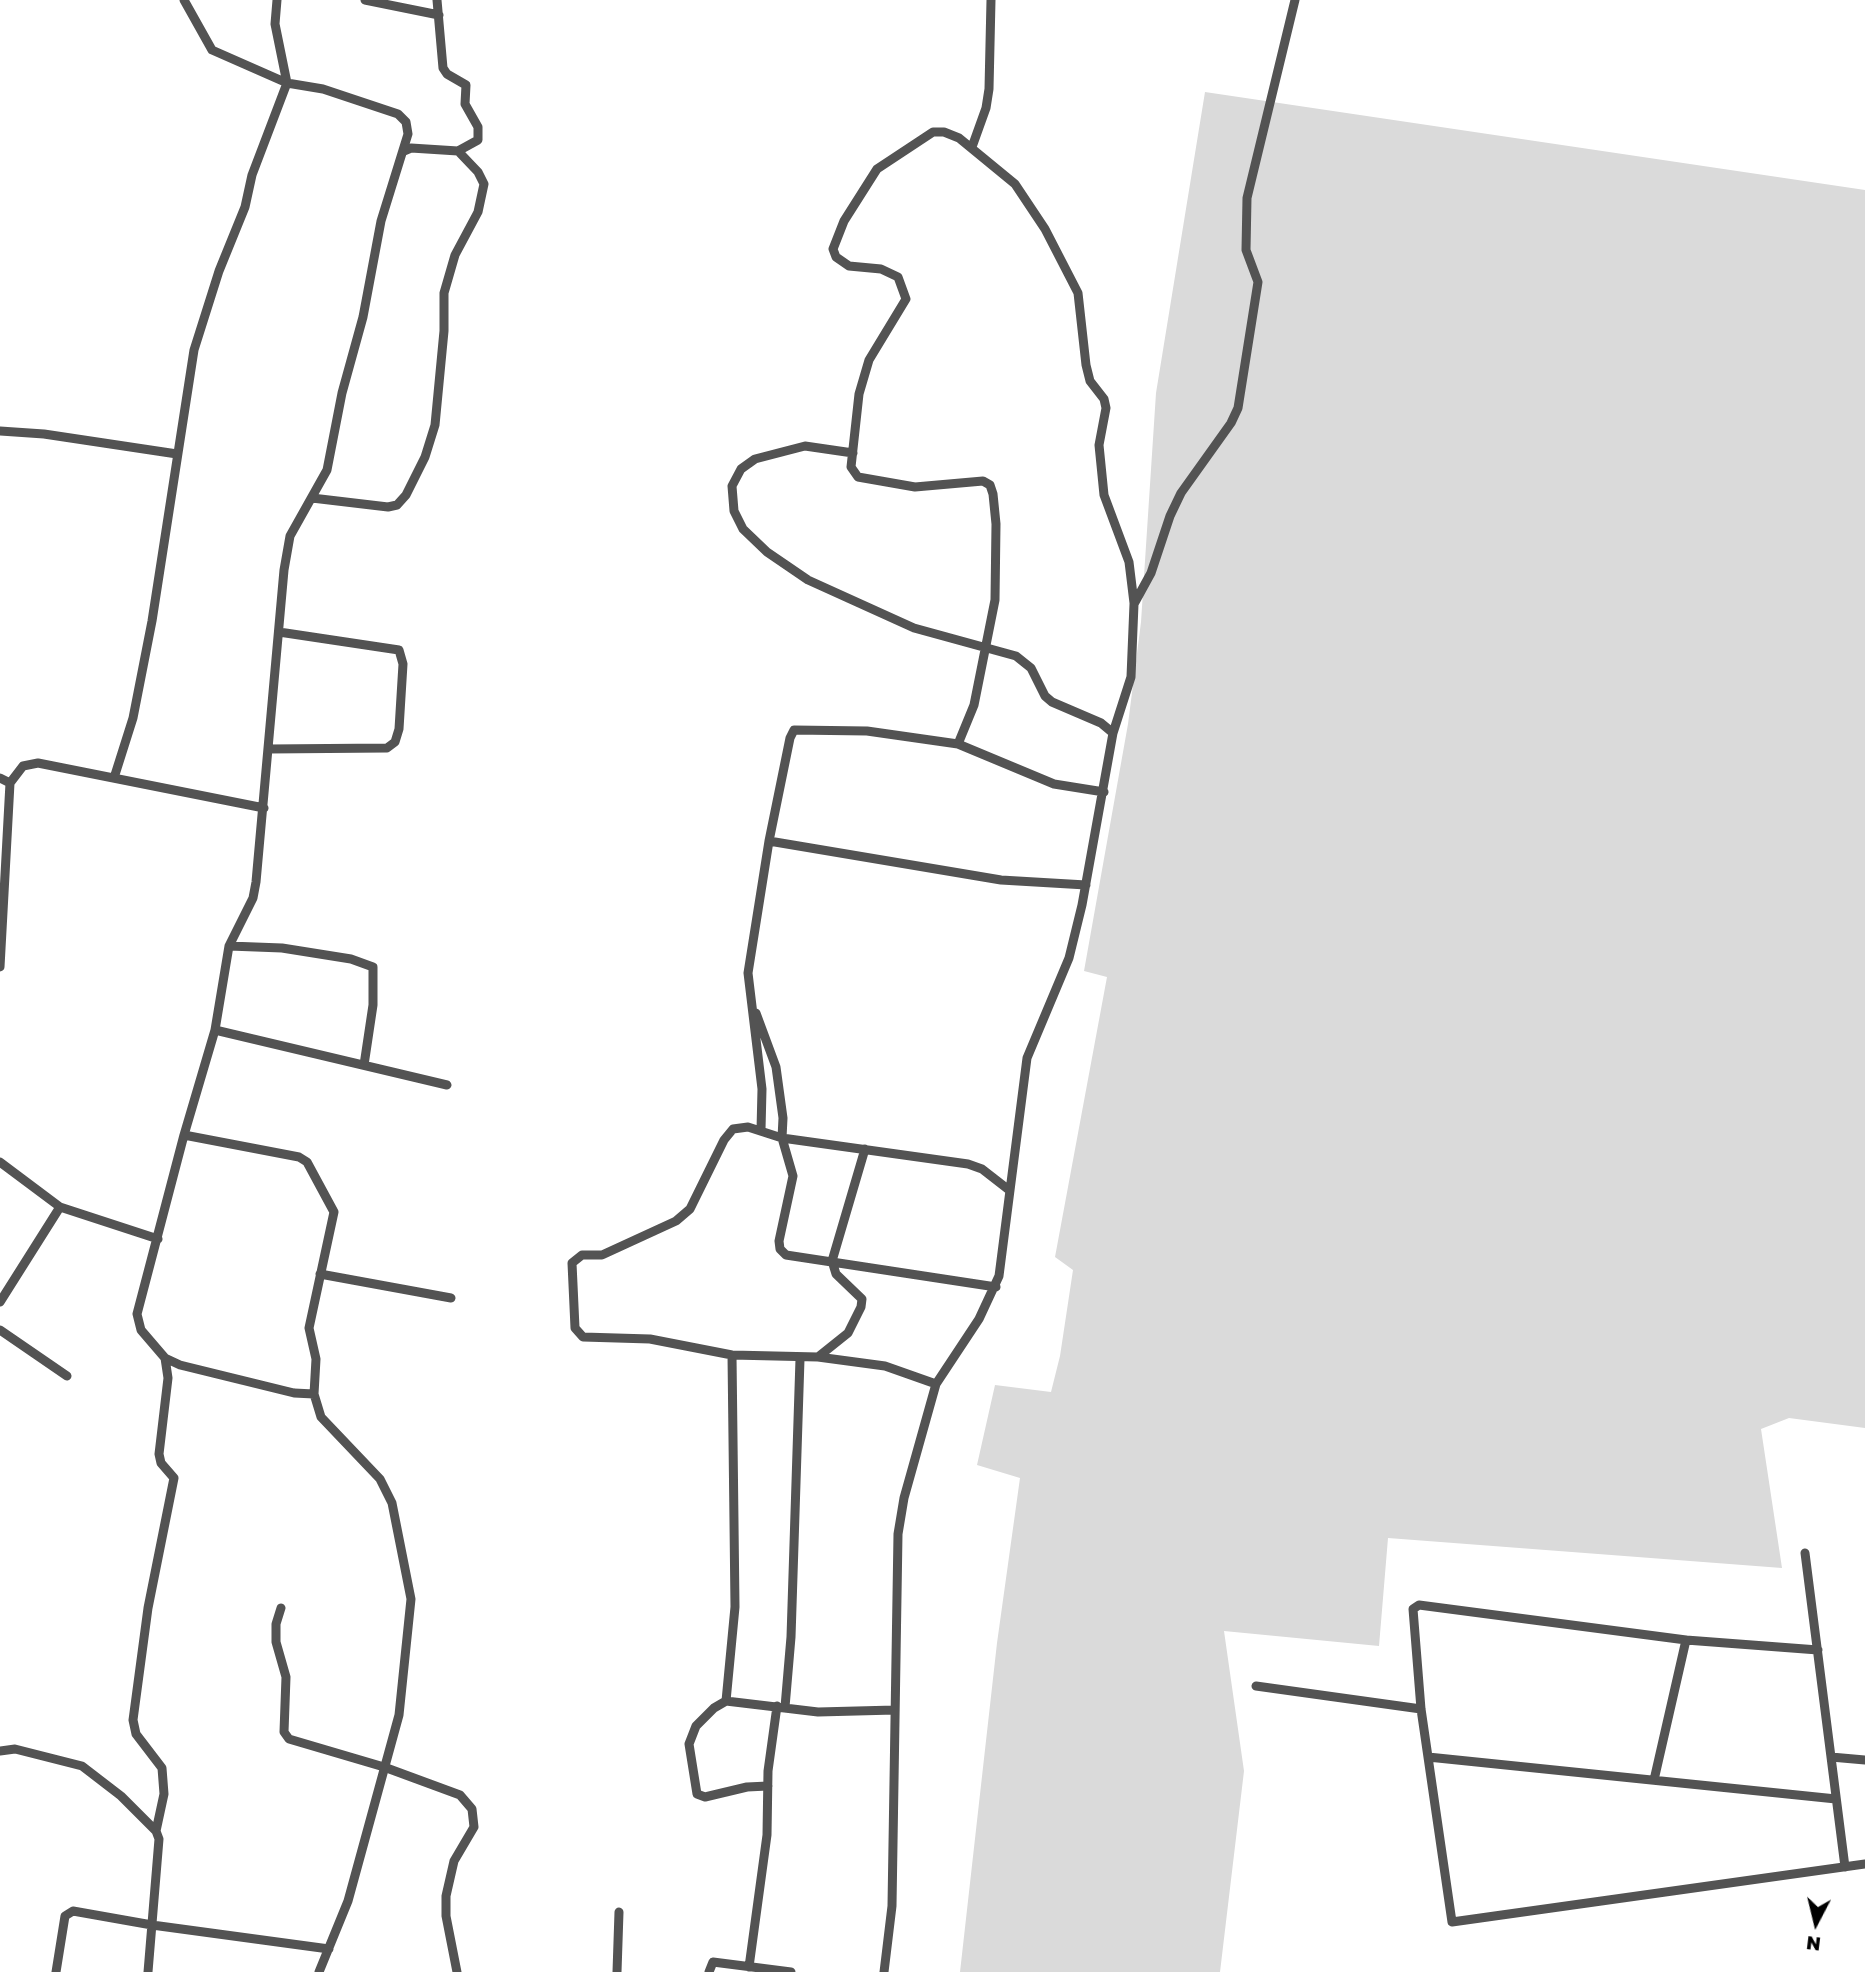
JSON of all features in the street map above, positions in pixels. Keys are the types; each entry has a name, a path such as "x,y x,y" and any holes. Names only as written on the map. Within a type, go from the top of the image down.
{"street":[{"path":"184,0 212,50 287,83 323,89 398,114 406,122 408,134 392,178 381,221 363,317 342,393 327,470 290,536 253,898 229,946 215,1030 137,1314 141,1330 164,1358 180,1366 294,1393 314,1394"},
{"path":"114,778 132,718 152,621 194,350 219,271 245,207 252,175 287,83 275,24 277,0"},
{"path":"365,0 439,15"},
{"path":"404,151 411,148 458,151 470,147 478,140 478,128 465,104 466,85 447,74 443,68 437,0"},
{"path":"972,147 986,108 989,89 991,0"},
{"path":"1134,604 1151,573 1170,516 1181,493 1231,423 1238,408 1258,282 1246,250 1247,198 1295,0"},
{"path":"884,1972 892,1906 898,1534 904,1498 936,1384 979,1319 996,1287 1004,1258 1009,1190 1027,1058 1046,1004 1069,958 1086,885 1113,733 1131,677 1134,604 1129,562 1104,495 1099,445 1106,408 1088,373 1078,293 1045,229 1015,184 972,147 944,132 933,132 877,169 835,239 836,257 842,262 891,272 898,277 906,299 869,360 859,394 852,467 858,477 869,482 915,487 972,481 990,485 996,524 995,579 986,648 974,705 958,744"},
{"path":"312,498 388,507 397,505 406,495 425,457 435,425 444,331 443,293 455,255 478,212 484,184 478,172 458,151"},
{"path":"0,431 44,434 177,454"},
{"path":"853,453 805,446 755,459 741,469 732,486 734,512 743,529 768,552 808,580 914,628 1016,656 1031,668 1045,696 1052,702 1101,723 1113,733"},
{"path":"268,749 387,748 395,742 399,729 403,664 399,650 279,632"},
{"path":"761,1130 762,1089 748,973 769,841 794,730 867,731 958,744 1054,784 1104,792"},
{"path":"0,967 2,873 10,783 23,766 29,763 264,808"},
{"path":"0,778 10,783"},
{"path":"769,841 1002,880 1086,885"},
{"path":"229,946 282,948 351,959 373,967 373,1005 363,1065"},
{"path":"752,1005 765,1032 776,1067 783,1118 782,1138 793,1176 779,1241 780,1249 786,1255 996,1287"},
{"path":"215,1030 447,1085"},
{"path":"936,1384 885,1366 818,1357 800,1359 732,1355 650,1339 583,1337 577,1334 572,1263 582,1255 602,1255 676,1221 690,1209 724,1140 733,1129 761,1130 782,1138 968,1164 982,1169 1009,1190"},
{"path":"184,1135 288,1154 307,1162 334,1212 309,1328 316,1359 314,1394 321,1417 380,1479 392,1503 411,1599 399,1715 348,1901 319,1972"},
{"path":"818,1357 848,1332 862,1299 836,1274 832,1261 865,1149"},
{"path":"0,1162 60,1207 158,1239"},
{"path":"0,1302 60,1207"},
{"path":"320,1274 451,1298"},
{"path":"0,1330 67,1376"},
{"path":"726,1701 735,1607 732,1355"},
{"path":"148,1972 156,1831 164,1794 162,1768 136,1734 133,1720 148,1608 174,1478 161,1462 159,1454 168,1378 164,1358"},
{"path":"749,1967 767,1835 768,1786 790,1637 800,1359"},
{"path":"1805,1553 1845,1867"},
{"path":"1818,1650 1686,1640 1419,1605 1411,1614 1421,1709 1452,1922 1865,1864"},
{"path":"281,1608 276,1624 276,1642 286,1677 284,1732 297,1743 384,1767 460,1795 471,1809 474,1827 454,1861 446,1896 446,1916 457,1972"},
{"path":"1654,1780 1686,1640"},
{"path":"1256,1686 1421,1709"},
{"path":"768,1786 747,1787 705,1797 697,1794 690,1744 692,1734 714,1708 726,1701 818,1712 895,1710"},
{"path":"0,1751 15,1749 82,1766 121,1796 156,1831"},
{"path":"1428,1757 1836,1798"},
{"path":"1831,1757 1865,1760"},
{"path":"56,1972 65,1916 73,1910 152,1925 329,1949"},
{"path":"617,1972 619,1912"},
{"path":"709,1972 713,1962 791,1972"}],"shaded area":[{"path":"1205,92 1865,190 1865,1428 1789,1418 1761,1429 1782,1568 1388,1538 1379,1646 1224,1631 1244,1771 1220,1972 960,1972 997,1643 1020,1478 977,1465 995,1385 1051,1392 1060,1356 1073,1270 1055,1257 1107,977 1084,971 1128,724 1141,622 1156,393"}]}
